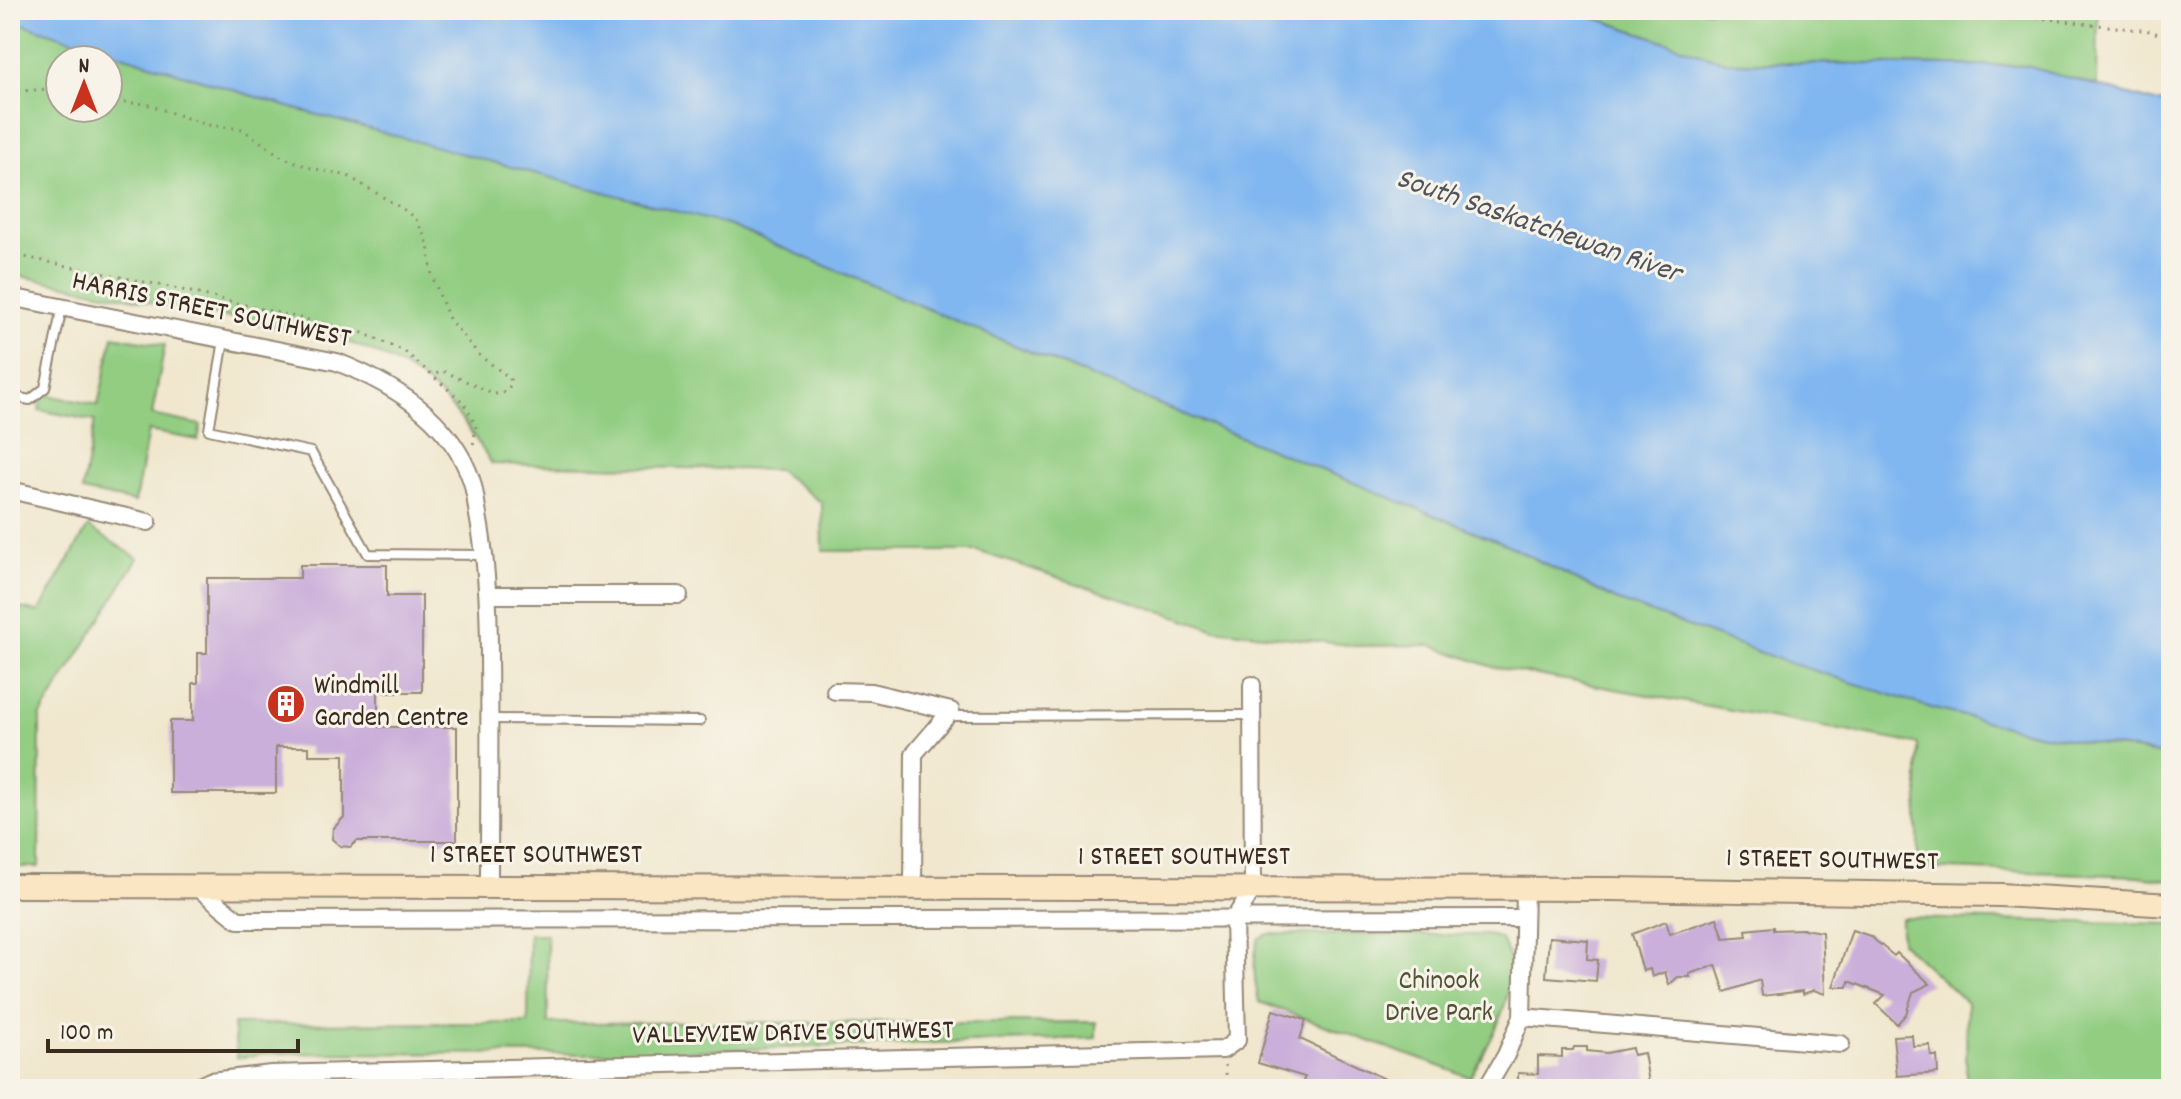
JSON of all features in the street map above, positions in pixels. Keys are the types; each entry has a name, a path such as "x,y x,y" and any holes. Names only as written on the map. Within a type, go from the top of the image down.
{"street":[{"name":"HARRIS STREET SOUTHWEST","path":"10,297 337,362 376,377 407,397 436,422 471,479 486,555 489,595 489,887"},
{"path":"10,490 148,522"},
{"path":"489,595 679,595"},
{"path":"1223,1050 1237,1040 1234,919 1253,889 1252,685"},
{"path":"835,691 871,692 951,711 914,754 913,888"},
{"name":"1 STREET SOUTHWEST","path":"10,886 1525,890 2000,895 2171,905"},
{"path":"196,886 238,920 1524,918"},
{"path":"1486,1089 1506,1055 1522,1017 1525,890"},
{"path":"1522,1017 1841,1044"},
{"name":"VALLEYVIEW DRIVE SOUTHWEST","path":"193,1089 210,1081 271,1074 1223,1050"}],"lane":[{"path":"10,396 30,400 45,388 62,308"},
{"path":"224,339 209,430 311,452 368,554 486,555"},
{"path":"946,716 1250,715"},
{"path":"490,719 700,721"}],"path":[{"path":"1997,10 2014,15 2149,31 2171,38"},
{"path":"10,92 44,89"},
{"path":"124,102 146,104 207,125 242,129 282,157 311,168 348,176 406,211 416,220 423,233 434,285 449,319 480,356 510,378 511,385 503,393 495,394 443,371 433,375"},
{"path":"10,254 174,288 363,333 404,351 464,403 472,416 476,432 471,451"},
{"path":"1223,1050 1228,1089"}],"green space":[{"path":"1572,10 2098,10 2097,86 2026,66 1726,62"},
{"path":"10,20 94,44 44,44 44,124 124,124 124,53 731,226 1047,359 1508,545 1616,600 1935,709 2038,734 2171,756 2171,880 2138,876 1918,868 1918,744 1493,667 1430,645 1358,646 1215,629 977,551 823,551 822,503 778,470 492,464 462,420 431,387 394,362 345,341 10,274"},
{"path":"113,336 165,345 152,415 201,425 198,440 148,431 135,502 82,491 95,421 39,410 42,394 98,405"},
{"path":"88,527 138,558 40,717 39,867 10,867 10,606 39,612"},
{"path":"1901,918 2171,924 2171,1089 1966,1089 1967,1003 1901,942"},
{"path":"529,934 547,934 548,1023 1096,1022 1096,1038 584,1054 267,1053 237,1058 233,1024 528,1023"},
{"name":"Chinook Drive Park","path":"1268,934 1487,935 1500,938 1510,972 1508,990 1496,1028 1470,1077 1259,1002 1255,954 1259,938"}],"water":[{"name":"South Saskatchewan River","path":"10,10 1572,10 1726,62 2026,66 2155,102 2171,103 2171,756 2038,734 1935,709 1781,660 1616,600 1508,545 1047,359 731,226 288,107 124,56 124,44 87,44 10,20"}],"building":[{"name":"Windmill Garden Centre","path":"300,565 387,565 387,596 422,596 422,692 378,692 378,727 457,727 457,841 357,841 350,847 340,846 332,839 333,829 344,817 344,755 309,755 309,747 276,747 276,793 170,793 170,721 193,721 193,683 198,683 198,653 207,653 207,578 300,578"},
{"path":"1717,918 1724,938 1747,936 1746,930 1773,927 1773,930 1822,932 1825,994 1814,990 1803,994 1803,991 1762,996 1760,980 1725,992 1716,965 1689,974 1690,977 1678,977 1669,985 1665,972 1652,977 1650,969 1643,971 1632,934 1666,921 1670,934"},
{"path":"1852,930 1870,936 1894,956 1897,953 1930,984 1913,992 1906,1014 1897,1024 1876,1004 1885,995 1849,981 1848,987 1833,987"},
{"path":"1549,937 1588,940 1587,959 1598,960 1596,981 1546,977"},
{"path":"1273,1010 1306,1020 1300,1039 1406,1089 1309,1089 1301,1085 1305,1077 1258,1063"},
{"path":"1912,1035 1913,1046 1930,1045 1931,1056 1937,1056 1938,1073 1897,1076 1893,1036"},
{"path":"1574,1047 1606,1053 1632,1048 1633,1055 1644,1053 1650,1089 1624,1089 1622,1082 1598,1086 1598,1089 1518,1089 1518,1073 1538,1074 1538,1056 1562,1057 1562,1050 1573,1050"}],"place":[{"name":"Windmill Garden Centre","path":"286,704"}]}
